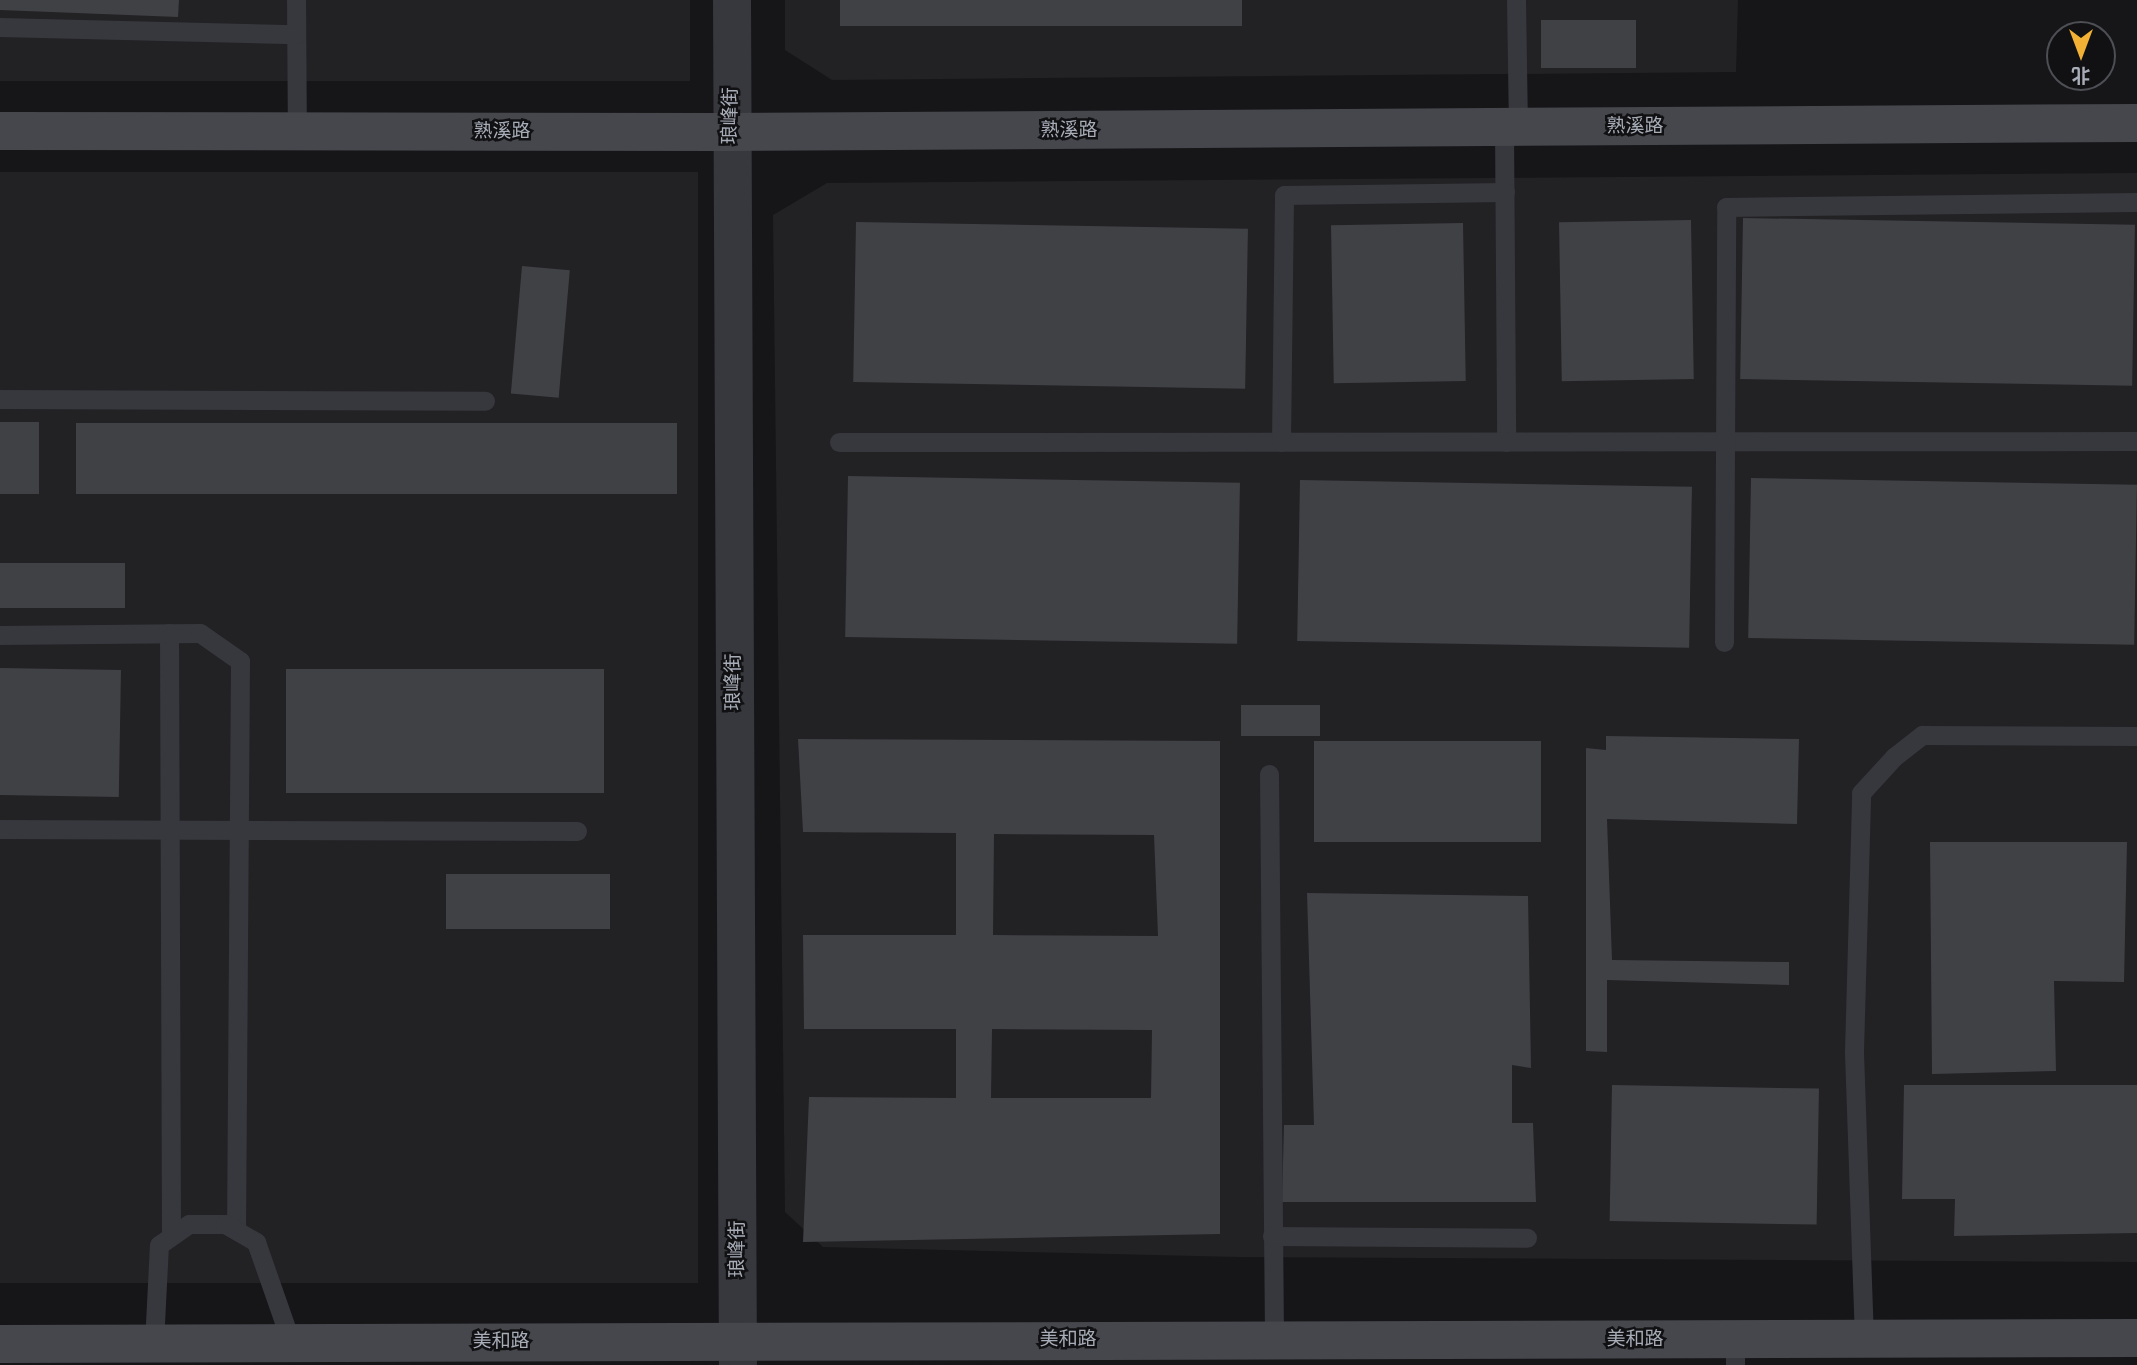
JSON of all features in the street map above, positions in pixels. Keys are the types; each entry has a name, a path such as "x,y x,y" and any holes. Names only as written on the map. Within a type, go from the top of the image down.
{"street":[{"name":"琅峰街","path":"732,0 729,132 738,1352"},
{"name":"熟溪路","path":"0,131 729,132 2137,123"},
{"name":"美和路","path":"0,1343 291,1342 413,1353 1071,1352 1274,1339 1735,1352 1864,1339 2137,1338"}],"lane":[{"path":"296,0 297,131"},
{"path":"1506,442 1505,192 1511,127 1516,0"},
{"path":"0,27 296,34"},
{"path":"1281,442 1283,195 1505,192"},
{"path":"1724,642 1726,207 2137,202"},
{"path":"0,399 485,401"},
{"path":"839,442 2137,441"},
{"path":"169,633 171,1236"},
{"path":"0,635 200,633 240,661 236,1230"},
{"path":"1864,1339 1854,1051 1861,793 1894,757 1922,735 2137,736"},
{"path":"1269,774 1274,1339"},
{"path":"0,829 577,831"},
{"path":"154,1343 159,1245 189,1224 225,1224 256,1242 291,1342"},
{"path":"1272,1236 1527,1238"}],"shaded area":[{"path":"0,0 690,0 690,81 0,81"},
{"path":"785,0 1738,0 1736,72 832,80 785,50"},
{"path":"0,172 698,172 698,1283 0,1283"},
{"path":"2137,173 2137,1262 1239,1257 823,1247 785,1212 773,215 827,183"}],"building":[{"path":"0,0 179,0 178,17 0,10"},
{"path":"840,0 1242,0 1242,26 840,26"},
{"path":"1541,20 1636,20 1636,68 1541,68"},
{"path":"1743,218 2135,225 2132,386 1740,379"},
{"path":"1691,220 1694,379 1562,381 1559,222"},
{"path":"856,222 1248,229 1245,389 853,382"},
{"path":"1463,223 1466,381 1334,383 1331,225"},
{"path":"522,266 570,270 559,398 511,394"},
{"path":"0,422 39,422 39,494 0,494"},
{"path":"76,423 677,423 677,494 76,494"},
{"path":"848,476 1240,483 1237,644 845,637"},
{"path":"1751,478 2137,485 2134,645 1748,638"},
{"path":"1300,480 1692,487 1689,648 1297,641"},
{"path":"0,563 125,563 125,608 0,608"},
{"path":"0,668 121,670 119,797 0,795"},
{"path":"286,669 604,669 604,793 286,793"},
{"path":"1241,705 1320,705 1320,736 1241,736"},
{"path":"1606,736 1799,739 1797,824 1607,819 1612,960 1789,962 1789,985 1607,980 1607,1052 1586,1051 1586,748 1606,750"},
{"path":"798,739 1220,741 1220,1234 803,1242 809,1097 956,1098 956,1029 804,1029 803,935 956,935 956,833 803,832","holes":["994,834 1154,835 1158,936 993,935","992,1029 1152,1030 1151,1098 991,1098"]},
{"path":"1314,741 1541,741 1541,842 1314,842"},
{"path":"1930,842 2127,842 2124,982 2054,981 2056,1071 1932,1074"},
{"path":"446,874 610,874 610,929 446,929"},
{"path":"1307,893 1528,896 1531,1068 1512,1065 1512,1123 1533,1123 1536,1202 1282,1202 1284,1125 1314,1125"},
{"path":"1612,1085 1819,1089 1817,1225 1610,1221"},
{"path":"1904,1085 2137,1085 2137,1233 1954,1236 1955,1199 1902,1199"}]}
